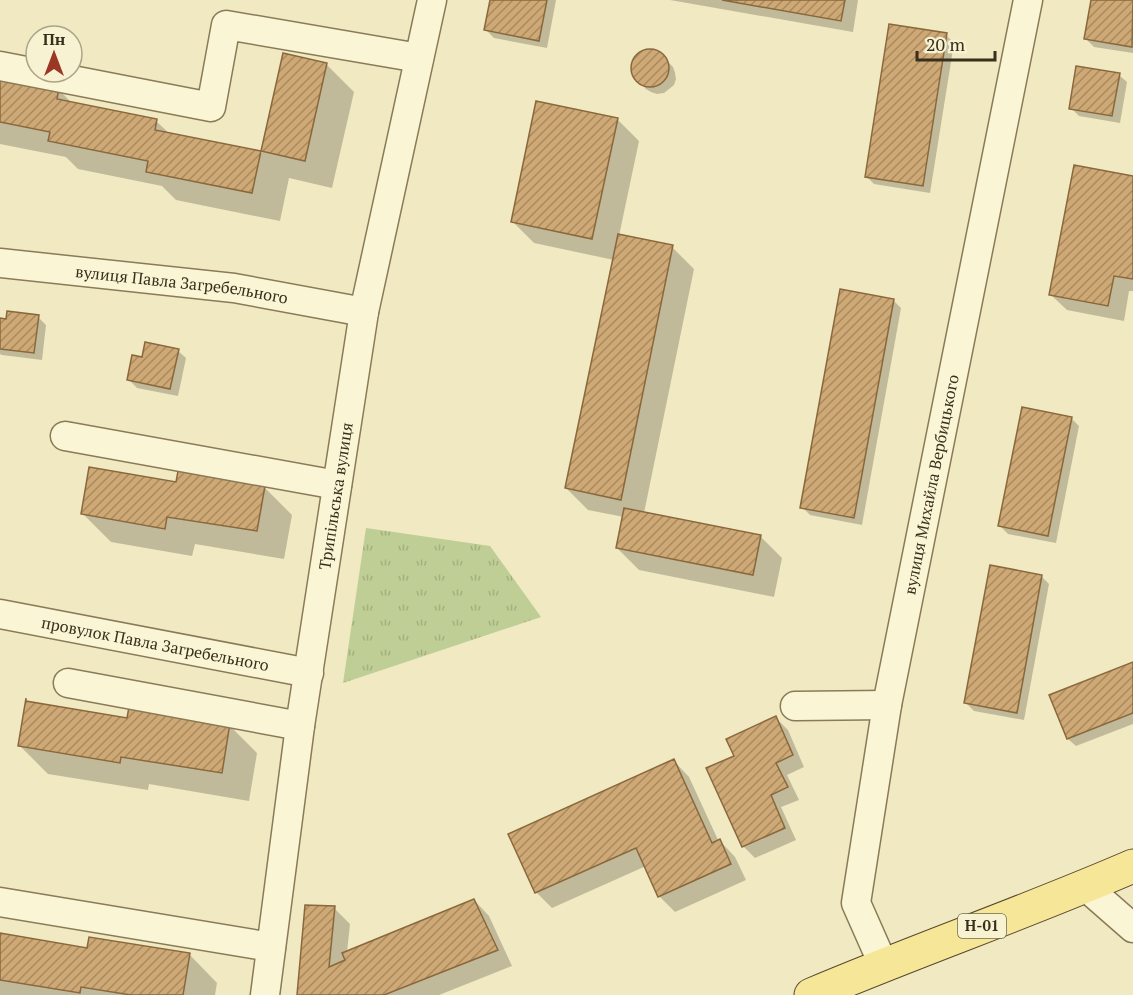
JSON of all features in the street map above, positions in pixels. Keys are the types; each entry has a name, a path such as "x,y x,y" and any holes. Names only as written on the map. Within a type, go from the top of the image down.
{"main road":[{"name":"Н-01","path":"810,995 1133,866"}],"street":[{"name":"Трипільська вулиця","path":"265,995 300,726 364,312 432,0"},
{"name":"вулиця Михайла Вербицького","path":"883,964 856,903 886,705 1028,0"},
{"path":"0,66 211,107 226,25 419,58"},
{"name":"вулиця Павла Загребельного","path":"0,263 234,288 364,312"},
{"path":"65,436 337,485"},
{"name":"провулок Павла Загребельного","path":"0,614 309,673"},
{"path":"68,683 300,726"},
{"path":"795,706 886,705"},
{"path":"1085,886 1133,928"},
{"path":"0,902 271,947"}],"green space":[{"path":"366,528 490,546 541,617 343,683"}],"building":[{"path":"490,0 547,0 539,41 484,30"},
{"path":"722,0 845,0 841,21"},
{"path":"1091,0 1133,0 1132,47 1084,39"},
{"path":"889,24 947,33 923,186 865,177"},
{"path":"650,49 663,55 669,68 663,81 650,87 637,81 631,68 637,55"},
{"path":"283,53 327,63 305,161 261,151"},
{"path":"1076,66 1120,73 1112,116 1069,109"},
{"path":"0,76 24,81 24,84 59,88 57,99 157,119 155,130 261,151 252,193 146,172 148,161 48,141 50,132 0,122"},
{"path":"536,101 618,118 592,239 511,222"},
{"path":"1074,165 1133,176 1133,279 1114,276 1108,306 1049,295"},
{"path":"618,234 673,245 621,500 565,488"},
{"path":"840,289 894,299 854,518 800,508"},
{"path":"7,311 39,315 34,353 0,349 0,318 6,319"},
{"path":"145,342 179,349 170,389 127,380 132,355 142,357"},
{"path":"1022,407 1072,417 1048,536 998,526"},
{"path":"89,467 176,482 178,471 265,486 257,531 167,517 165,529 81,514"},
{"path":"624,508 761,535 753,575 616,548"},
{"path":"990,565 1042,575 1017,713 964,703"},
{"path":"1133,662 1133,713 1067,739 1049,695"},
{"path":"26,698 26,701 127,718 129,707 230,723 222,773 121,757 120,763 18,746"},
{"path":"776,716 793,755 776,763 788,787 771,795 785,828 742,847 706,768 734,756 726,739"},
{"path":"674,759 712,843 720,839 731,864 658,897 636,848 535,893 508,834"},
{"path":"474,899 498,950 384,995 297,995 305,905 335,906 329,967 345,960 342,953"},
{"path":"0,933 87,948 89,937 190,953 183,995 131,995 81,987 80,993 0,980"}]}
